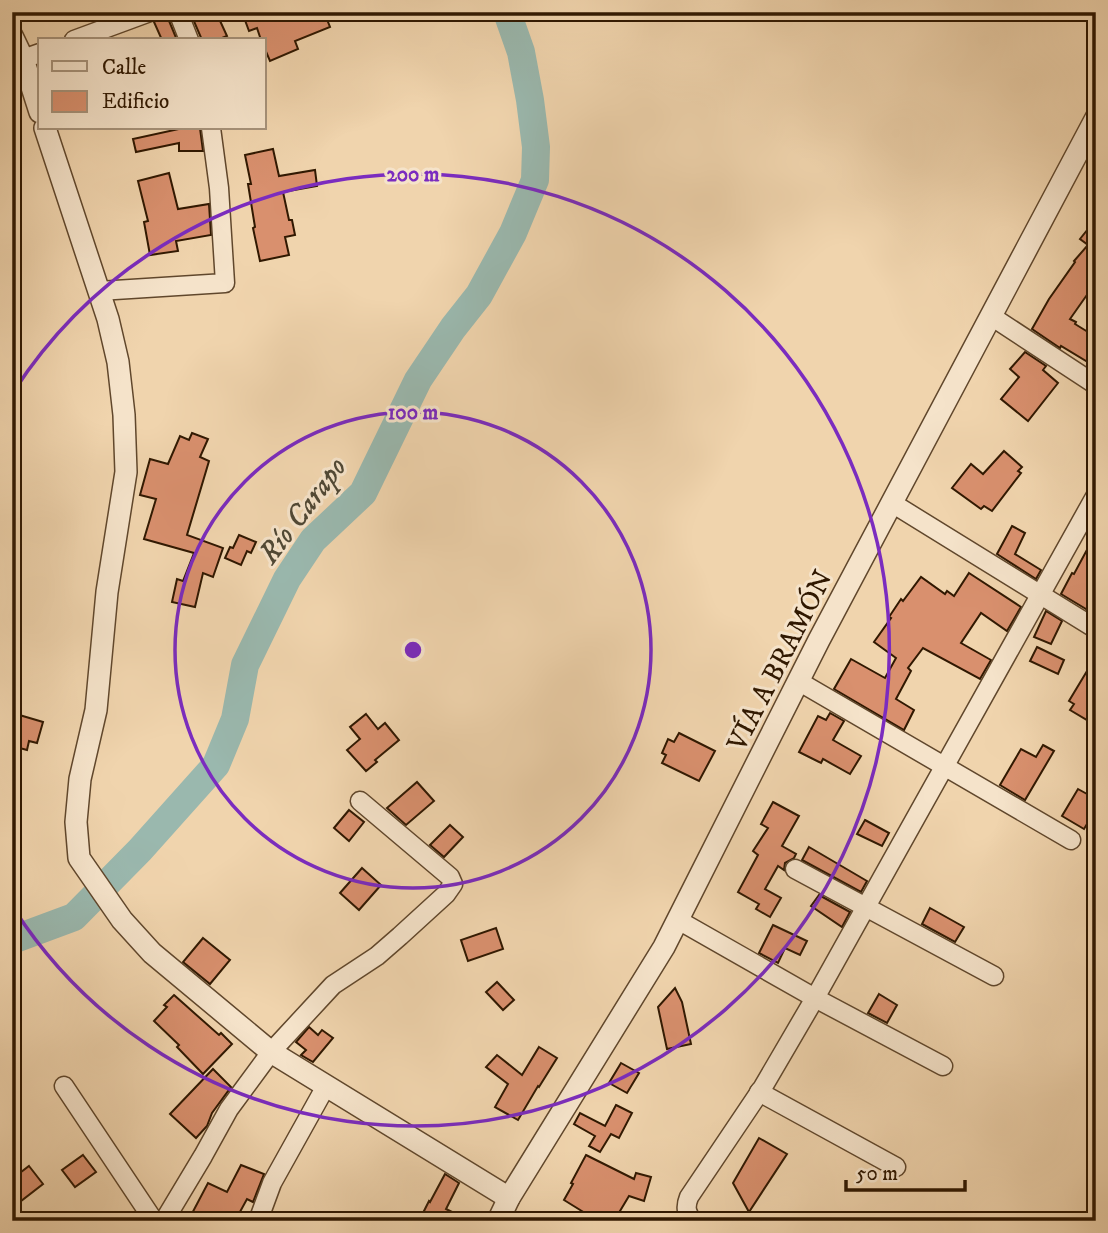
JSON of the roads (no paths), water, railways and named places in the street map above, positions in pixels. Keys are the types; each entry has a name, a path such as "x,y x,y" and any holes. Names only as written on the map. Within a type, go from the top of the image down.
{"street":[{"path":"79,38 150,12"},
{"path":"178,12 188,38"},
{"path":"12,36 32,56 38,98"},
{"name":"VÍA A BRAMÓN","path":"498,1221 509,1198 664,947 798,681 1096,118"},
{"path":"46,130 108,319 118,362 124,415 126,472 107,592 96,709 80,779 76,822 79,859 122,920 152,953 271,1052 509,1198"},
{"path":"99,291 225,283 219,188 211,130"},
{"path":"991,316 1096,385"},
{"path":"693,1221 687,1212 689,1197 759,1092 815,998 1096,495"},
{"path":"892,503 1096,629"},
{"path":"798,681 1071,840"},
{"path":"164,1221 229,1109 271,1052 333,985 385,949 446,894 453,884 450,877 360,801"},
{"path":"795,869 994,975"},
{"path":"678,920 815,998 943,1066"},
{"path":"64,1086 154,1221"},
{"path":"258,1221 272,1183 326,1086"},
{"path":"759,1092 895,1167"}],"waterway":[{"name":"Río Carapo","path":"12,940 74,917 140,850 216,765 235,719 245,665 287,579 313,540 363,493 418,380 479,295 513,233 535,180 536,147 521,52 508,12"}]}
